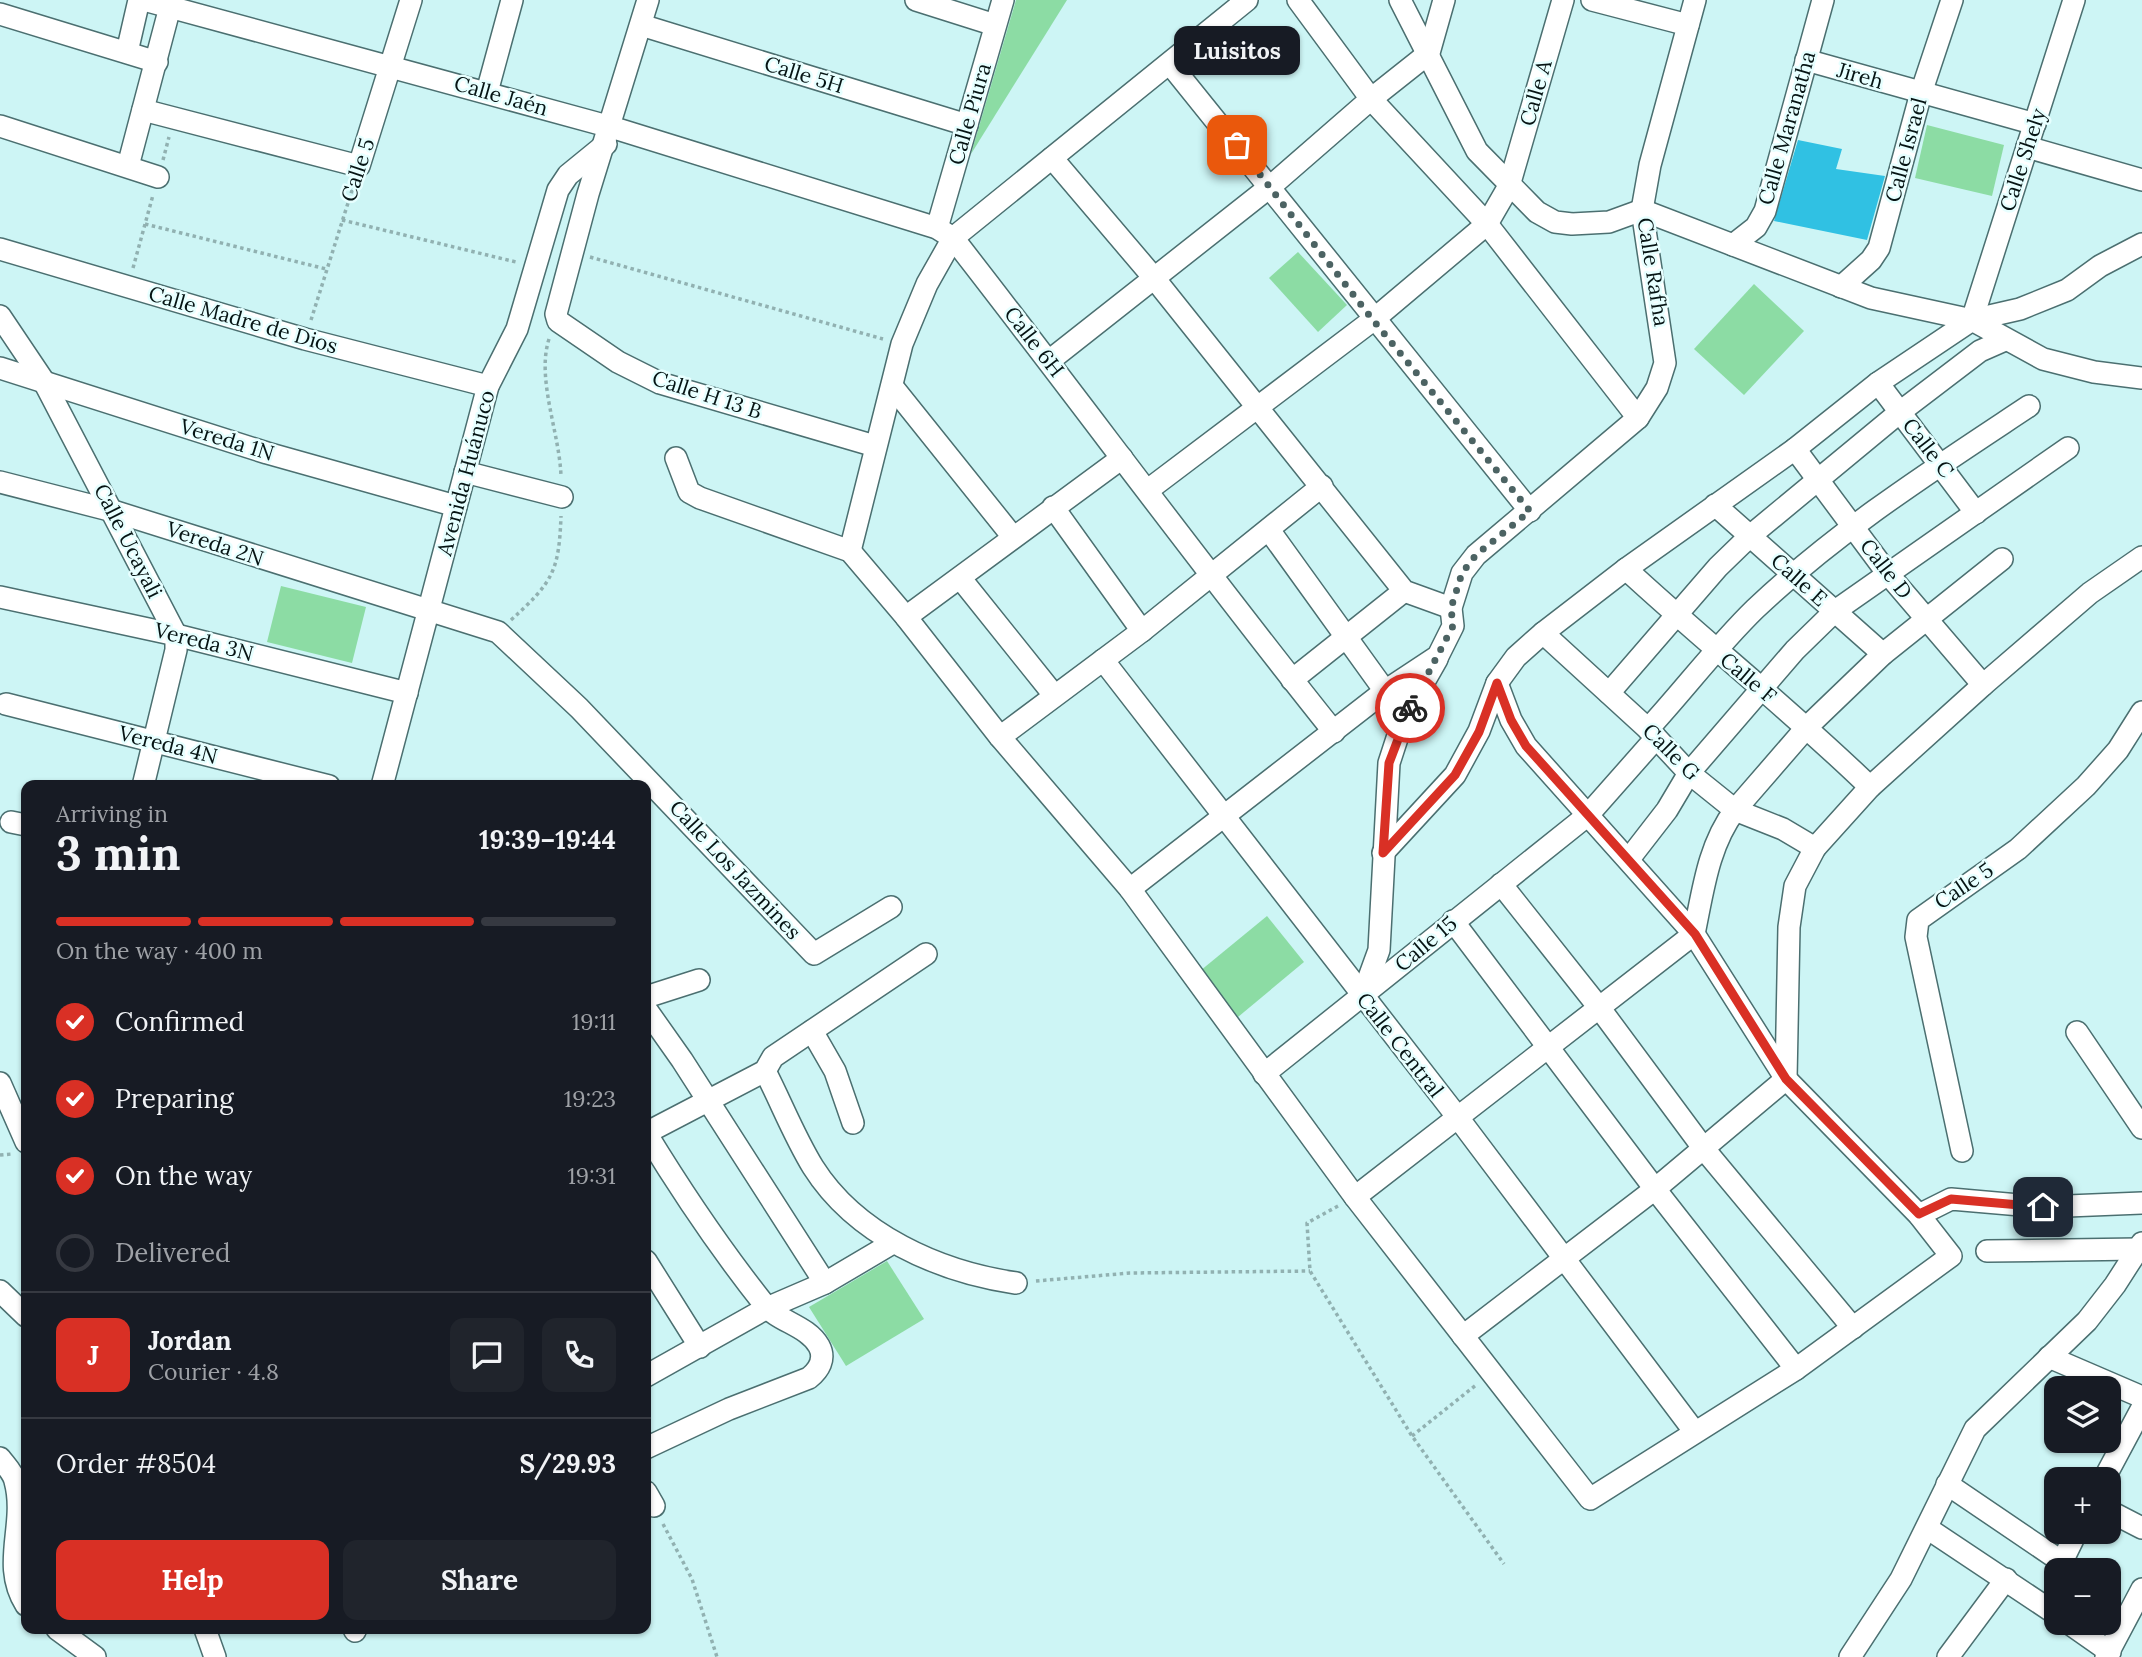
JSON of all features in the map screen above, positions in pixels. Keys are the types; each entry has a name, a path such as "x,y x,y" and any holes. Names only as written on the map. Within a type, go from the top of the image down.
{"street":[{"name":"Calle Jaén","path":"142,0 486,92 608,135"},
{"path":"127,52 142,0"},
{"name":"Calle 5","path":"359,166 411,0"},
{"path":"486,92 512,0"},
{"path":"572,252 648,0"},
{"path":"916,0 995,25"},
{"name":"Calle Piura","path":"945,233 967,125 1003,0"},
{"path":"1298,0 1371,99 1487,224 1638,418"},
{"path":"1400,0 1477,151 1537,212 1555,222 1609,222 1642,210 1871,298 1972,320 2043,359 2094,372 2142,377"},
{"path":"1049,361 1271,186 1371,99 1429,53 1444,0"},
{"name":"Calle A","path":"1148,490 1373,320 1487,224 1509,186 1563,0"},
{"path":"1592,0 1688,26"},
{"name":"Calle Rafha","path":"1362,996 1379,950 1389,763 1404,717 1453,626 1451,608 1462,573 1476,555 1638,418 1657,388 1665,363 1642,210 1650,165 1695,0"},
{"name":"Calle Maranatha","path":"1733,245 1756,227 1765,211 1823,0"},
{"name":"Calle Israel","path":"1841,287 1860,271 1879,248 1921,93 1952,0"},
{"name":"Calle Shely","path":"1972,320 2074,0"},
{"path":"849,551 902,344 945,233 1052,158 1244,2"},
{"path":"128,166 170,7"},
{"path":"0,14 157,62"},
{"name":"Calle 5H","path":"641,24 967,125"},
{"name":"Jireh","path":"1806,60 2035,124"},
{"path":"1170,64 1271,186 1373,320 1530,511"},
{"path":"143,110 359,166"},
{"path":"0,126 158,177"},
{"path":"608,135 945,233"},
{"name":"Avenida Huánuco","path":"385,780 488,386 517,329 558,190 568,175 608,135"},
{"path":"2027,147 2142,180"},
{"path":"1052,158 1258,405 1404,591 1451,608"},
{"name":"Calle 6H","path":"945,233 1049,361 1148,490 1209,577 1334,732"},
{"path":"1383,853 1455,775 1479,732 1497,683 1516,657 1543,633 1626,569 1796,449 1878,383 1972,320 2020,309 2067,290 2100,266 2142,244"},
{"name":"Calle Madre de Dios","path":"0,249 305,339 488,386"},
{"name":"Calle H 13 B","path":"572,252 556,314 558,321 618,362 660,383 875,446"},
{"name":"Calle Ucayali","path":"0,316 43,380 176,635"},
{"path":"1609,693 1717,567 1750,536 1900,412 1980,351 2006,340"},
{"name":"Vereda 1N","path":"0,368 267,453 456,506"},
{"name":"Calle C","path":"1878,383 1976,513"},
{"path":"892,386 1013,537"},
{"name":"Calle 15","path":"1264,1074 1588,815 1717,652 1753,611 1793,575 1853,527 2029,405"},
{"path":"1629,859 1667,810 1689,773 1761,689 1835,611 2068,448"},
{"name":"Calle D","path":"1796,449 1888,574 1983,685"},
{"path":"676,458 689,492 700,498 849,551 906,617 1000,737 1130,889 1355,1197 1590,1499 1796,1369 1951,1256 1919,1214 1786,1079 1695,934 1526,746 1511,720 1497,683"},
{"path":"906,617 1122,458"},
{"path":"465,472 562,497"},
{"name":"Vereda 2N","path":"0,482 113,511 429,609"},
{"path":"1000,737 1142,631 1322,486"},
{"name":"Calle E","path":"1715,505 1883,654"},
{"path":"1052,507 1142,631"},
{"path":"1269,530 1385,691"},
{"path":"1463,1336 1655,1189 1786,1079 1789,927 1795,886 1815,848 1870,787 1983,685 2090,593 2142,557"},
{"path":"1355,1197 1601,1010 1695,934 1711,856 1724,824 1735,810 1807,727 1883,654 1925,617 2002,559"},
{"name":"Calle F","path":"1626,569 1717,652 1807,727 1870,787"},
{"path":"961,579 1054,695"},
{"path":"1292,680 1404,591"},
{"name":"Vereda 3N","path":"0,597 176,635 407,692"},
{"name":"Calle Los Jazmines","path":"429,609 498,632 579,708 648,780"},
{"name":"Calle G","path":"1543,633 1652,734 1689,773 1735,810 1783,828 1815,848"},
{"path":"145,780 176,650 176,635"},
{"path":"1130,889 1385,691 1438,656"},
{"name":"Calle Central","path":"1103,660 1222,817 1459,1119 1694,1431"},
{"name":"Vereda 4N","path":"6,705 306,780"},
{"name":"Calle 5","path":"1962,1151 1916,937 1918,920 2018,849 2086,786 2118,750 2142,712"},
{"name":"Calle Los Jazmines","path":"651,783 814,954 891,907"},
{"path":"1501,884 1601,1010 1704,1149 1853,1328"},
{"path":"1453,921 1655,1189 1796,1369"},
{"path":"651,1130 765,1071 773,1057 926,954"},
{"path":"651,995 699,980"},
{"path":"651,1016 825,1283"},
{"path":"813,1031 835,1072 853,1124"},
{"path":"2077,1032 2142,1128"},
{"path":"765,1071 814,1168 839,1198 891,1244 981,1278 1016,1283"},
{"path":"0,1083 21,1131"},
{"path":"651,1141 678,1186 767,1308 801,1328 819,1346 822,1359 819,1371 809,1378 729,1409 651,1446"},
{"path":"1919,1214 1951,1199 2043,1207 2142,1203"},
{"path":"651,1373 767,1308 825,1283 891,1244"},
{"path":"1987,1251 2141,1246"},
{"path":"1859,1654 1901,1579 1975,1429 2087,1321 2141,1246"},
{"path":"651,1269 700,1347"},
{"path":"0,1291 21,1311"},
{"path":"2049,1357 2142,1397"},
{"path":"2110,1467 2142,1408"},
{"path":"0,1458 14,1477 18,1496 8,1558 13,1590 21,1599"},
{"path":"1947,1484 2046,1558"},
{"path":"2121,1517 2142,1528"},
{"path":"1927,1528 2044,1606"},
{"path":"1948,1657 2006,1579"},
{"path":"2083,1635 2108,1655 2142,1589"},
{"path":"64,1634 95,1657"},
{"path":"207,1634 215,1657"}],"path":[{"path":"128,287 174,118"},
{"name":"Calle 5","path":"305,339 359,166"},
{"path":"342,219 535,267"},
{"path":"145,224 327,269"},
{"path":"572,252 902,344"},
{"path":"1355,1197 1307,1223 1310,1271 1412,1436 1504,1564"},
{"path":"1016,1283 1130,1273 1310,1271"},
{"path":"1412,1436 1492,1372"},
{"path":"651,1501 692,1579 717,1657"}],"green space":[{"path":"1016,0 1067,0 971,154"},
{"path":"1927,125 2004,145 1992,196 1915,178"},
{"path":"1298,252 1347,305 1318,332 1269,278"},
{"path":"1754,284 1804,331 1744,395 1694,349"},
{"path":"281,586 366,607 352,663 267,642"},
{"path":"1267,916 1304,962 1238,1017 1200,971"},
{"path":"887,1261 924,1319 846,1366 809,1307"}],"building":[{"path":"1798,140 1842,149 1836,169 1885,176 1867,240 1774,221"}],"way so far":[{"path":"1237,145 1373,320 1530,511 1476,555 1462,573 1451,608 1453,626 1410,708"}],"place":[{"name":"Luisitos","path":"1237,145"}],"route":[{"path":"1410,708 1404,717 1389,763 1383,853 1455,775 1479,732 1497,683 1511,720 1526,746 1695,934 1786,1079 1919,1214 1951,1199 2043,1207"}]}
